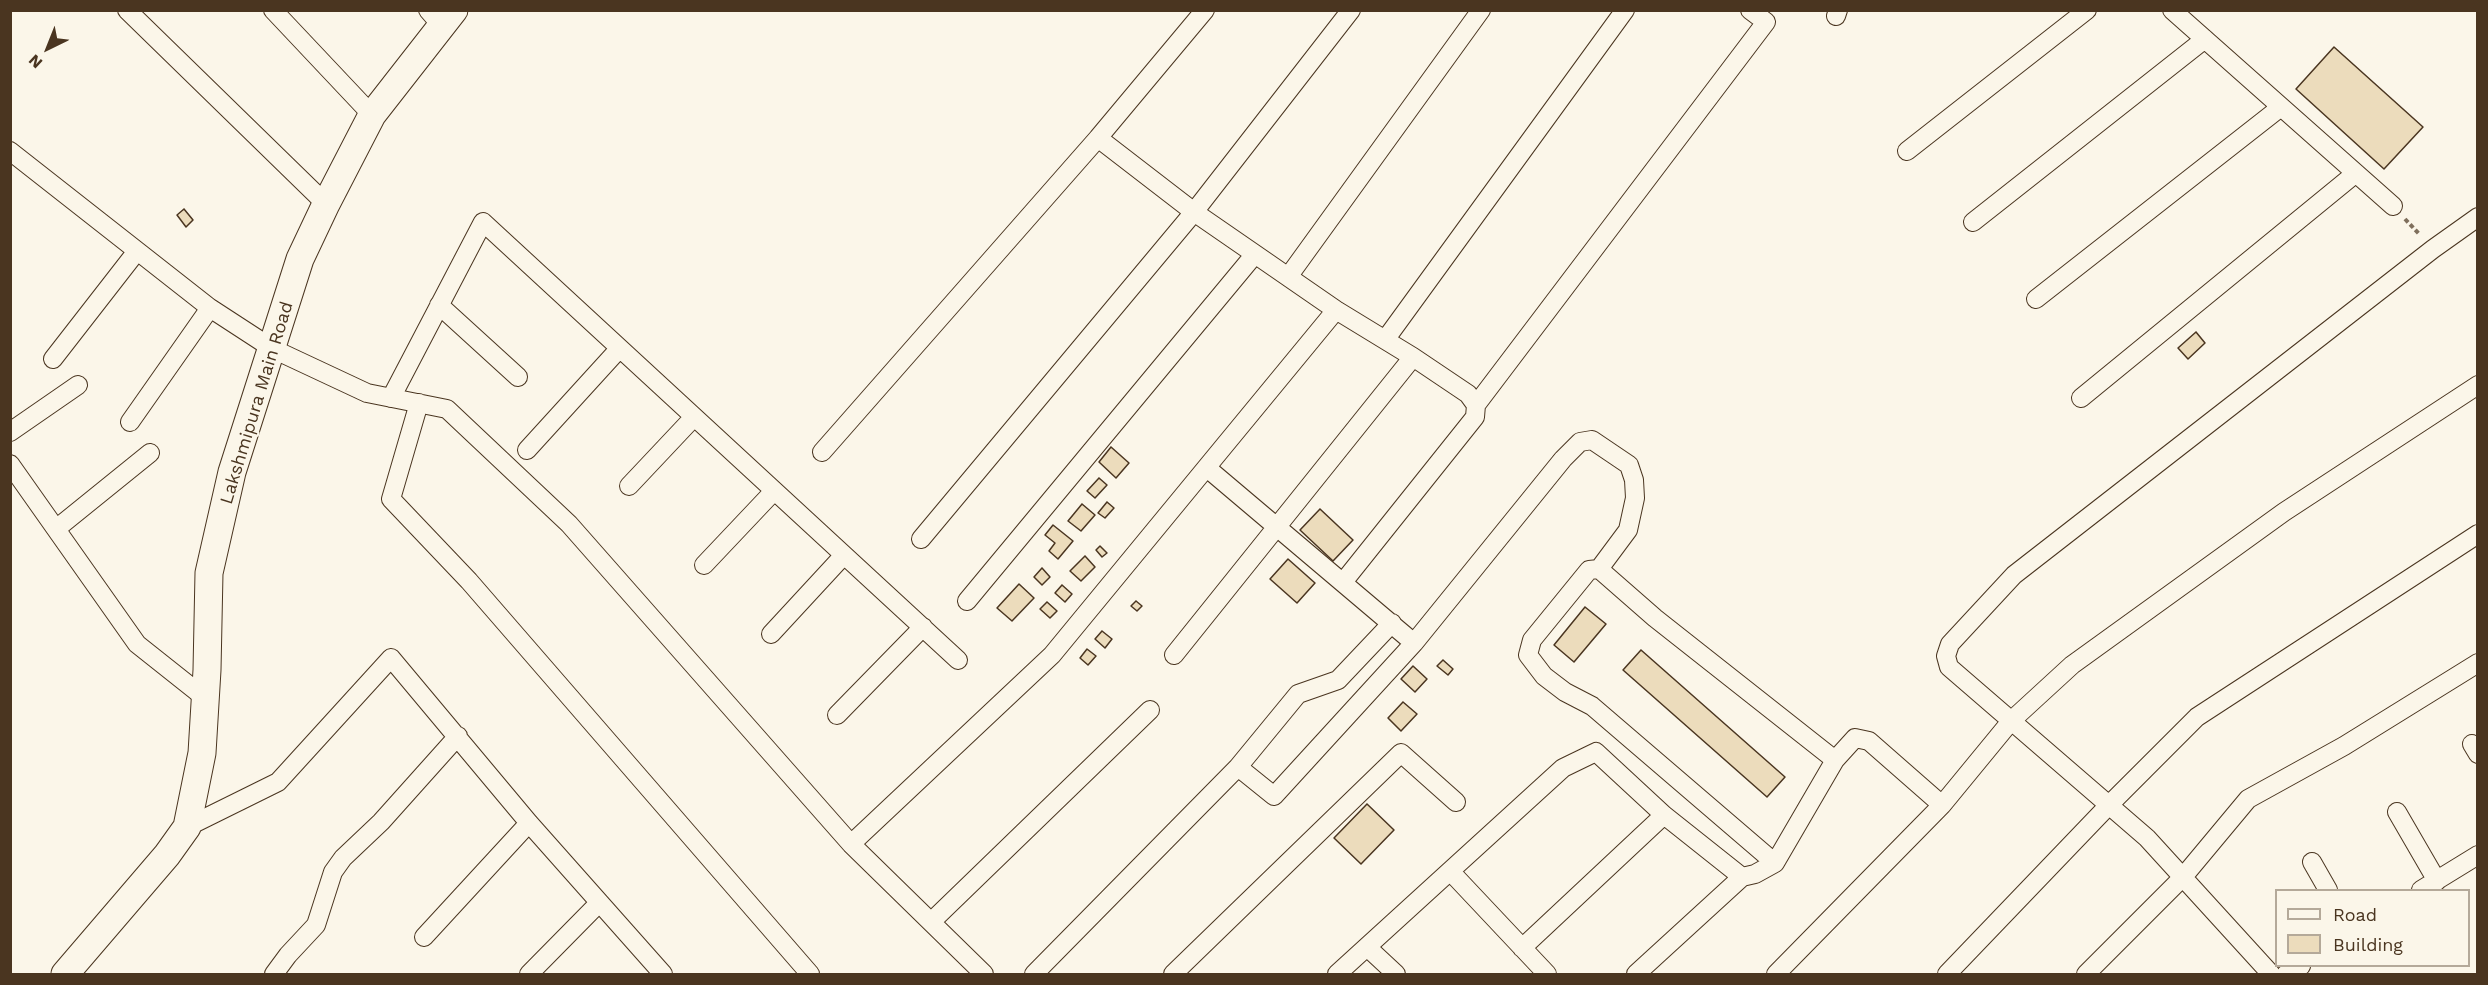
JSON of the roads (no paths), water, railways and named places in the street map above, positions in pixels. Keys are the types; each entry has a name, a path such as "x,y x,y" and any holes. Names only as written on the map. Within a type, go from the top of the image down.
{"main road":[{"name":"Lakshmipura Main Road","path":"65,975 167,855 187,827 201,753 209,573 232,472 300,259 372,115 441,15"}],"street":[{"path":"127,10 326,204"},
{"path":"273,10 372,115"},
{"path":"822,452 1098,138 1205,10"},
{"path":"921,539 1194,212 1352,10"},
{"path":"1288,277 1481,10"},
{"path":"1385,340 1625,10"},
{"path":"1344,581 1474,417 1476,405 1766,22 1750,10"},
{"path":"1907,151 2087,10"},
{"path":"2172,10 2393,206"},
{"path":"1972,222 2205,39"},
{"path":"2036,299 2281,107"},
{"path":"1098,138 1194,212 1336,310 1468,394 1476,405"},
{"path":"10,151 210,308 273,349 367,393 447,409 568,524 851,844 984,975"},
{"path":"2081,398 2356,173"},
{"path":"2271,975 2147,838 1949,667 1946,656 1950,644 2014,575 2433,249 2478,217"},
{"path":"391,398 483,222 958,660"},
{"path":"53,359 137,251"},
{"path":"967,601 1255,254"},
{"path":"439,305 518,377"},
{"path":"130,422 210,308"},
{"path":"851,844 1052,655 1336,310"},
{"path":"527,450 619,349"},
{"path":"1174,655 1413,357"},
{"path":"10,432 78,385"},
{"path":"1776,975 1942,805 2011,721 2072,665 2284,512 2478,385"},
{"path":"418,403 391,499 469,581 810,975"},
{"path":"629,486 694,417"},
{"path":"1238,767 1274,796 1414,643 1563,459 1580,442 1592,440 1629,465 1634,480 1635,498 1628,530 1599,569"},
{"path":"56,529 150,453"},
{"path":"10,464 137,644 205,698"},
{"path":"1207,468 1344,581 1414,643"},
{"path":"704,565 774,491"},
{"path":"1947,975 2109,804 2197,717 2478,534"},
{"path":"771,634 844,555"},
{"path":"1774,863 1592,706 1565,692 1544,676 1528,655 1532,640 1589,570 1599,569 1655,618 1835,760"},
{"path":"1034,975 1238,767 1298,694 1338,680 1392,623"},
{"path":"837,715 923,627"},
{"path":"187,827 278,782 391,658 529,822 663,975"},
{"path":"2086,975 2183,877 2248,799 2344,746 2478,663"},
{"path":"931,922 1150,710"},
{"path":"274,975 283,960 316,926 333,872 343,858 381,822 458,736"},
{"path":"1636,975 1742,877 1755,874 1774,863 1835,760 1855,738 1869,741 1942,805"},
{"path":"1337,975 1563,768 1596,752 1664,814 1742,877"},
{"path":"1173,975 1401,753 1456,802"},
{"path":"2397,812 2437,880"},
{"path":"1522,948 1664,814"},
{"path":"424,937 529,822"},
{"path":"2424,889 2478,855"},
{"path":"2312,862 2327,889"},
{"path":"1450,871 1547,975"},
{"path":"529,975 599,903"},
{"path":"1367,947 1396,975"},
{"path":"2286,975 2299,967"}]}
